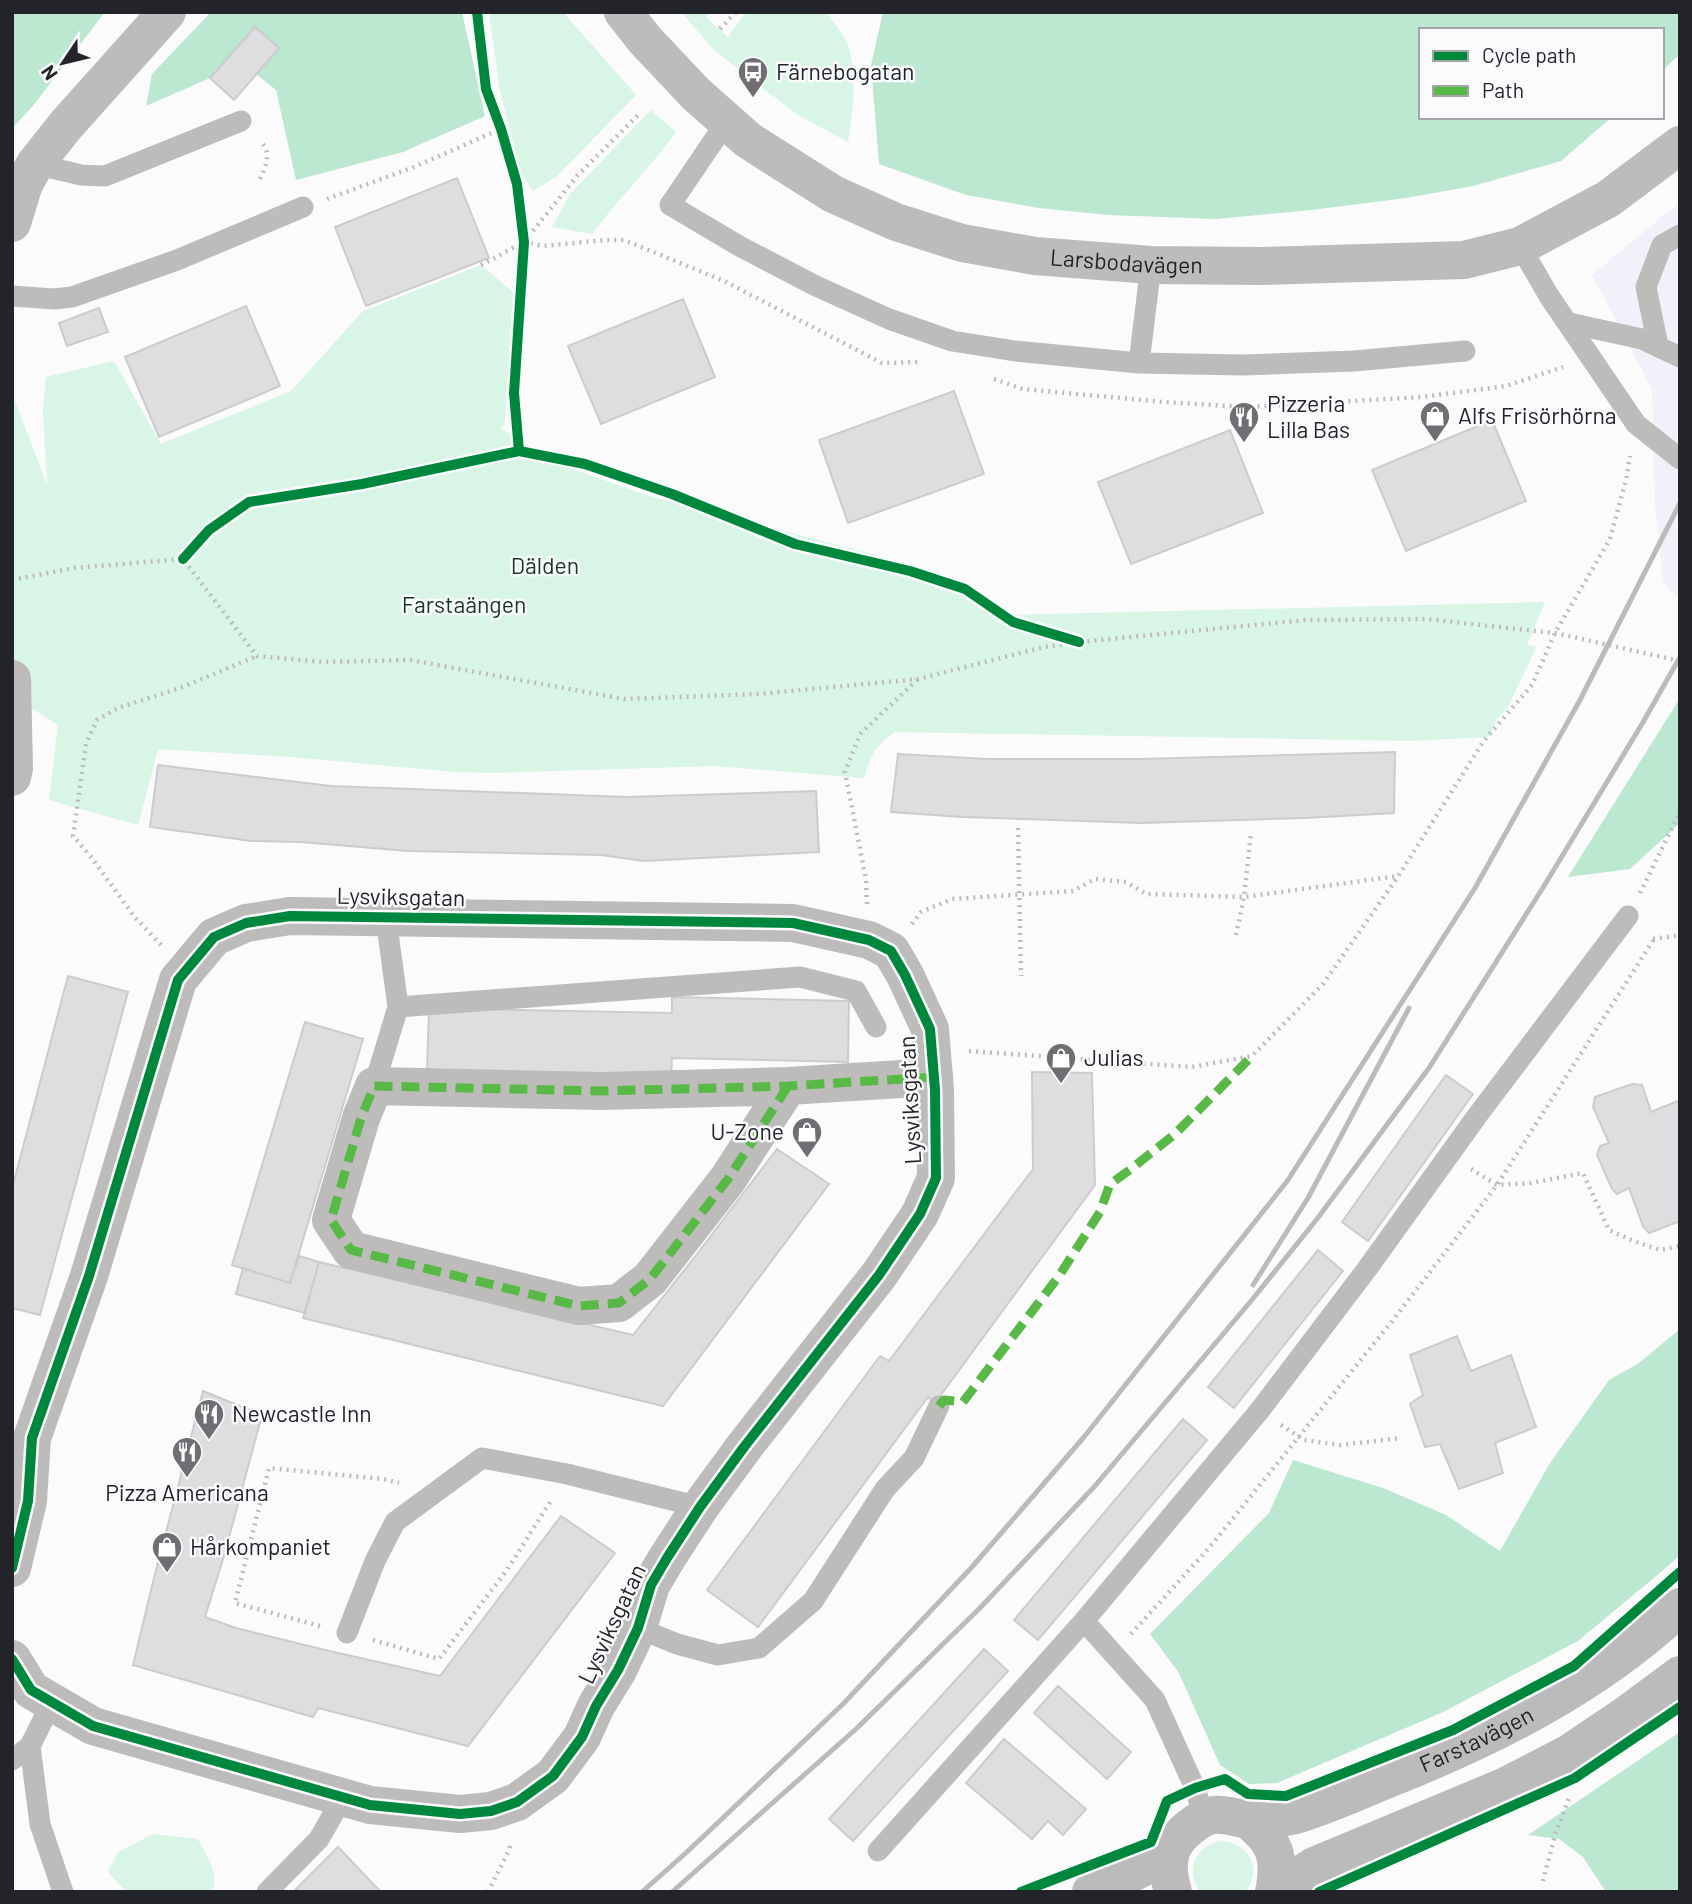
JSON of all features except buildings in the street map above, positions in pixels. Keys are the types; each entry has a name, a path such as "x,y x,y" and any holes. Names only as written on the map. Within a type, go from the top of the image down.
{"street":[{"path":"12,223 24,184 35,164 66,125 167,12"},
{"name":"Larsbodavägen","path":"623,12 696,94 748,140 833,194 897,222 962,243 1034,257 1152,265 1274,266 1464,260 1520,246 1608,199 1680,145"},
{"path":"12,680 12,777"},
{"name":"Lysviksgatan","path":"12,1568 28,1501 22,1435 89,1276 178,980 214,937 246,923 290,916 793,923 869,940 891,951 930,1029 936,1178 920,1214 879,1275 700,1507 651,1585 638,1628 582,1737 553,1776 517,1802 491,1811 460,1814 370,1805 93,1726 25,1681"},
{"name":"Lysviksgatan","path":"374,1086 602,1091 788,1086 933,1063"},
{"path":"374,1086 361,1118 331,1220 351,1250 579,1306 619,1303 650,1279 728,1180 788,1086"},
{"name":"Farstavägen","path":"1204,1818 1226,1814 1248,1820 1294,1816 1448,1755 1505,1728 1583,1683 1659,1627 1680,1607"},
{"path":"1274,1892 1314,1866 1506,1786 1568,1754 1680,1675"},
{"path":"1173,1892 1168,1874 1170,1854 1183,1832 1204,1818"},
{"path":"1248,1820 1265,1833 1275,1851 1278,1872 1274,1892"},
{"path":"1091,1892 1170,1854"}],"lane":[{"path":"35,164 81,175 105,176 241,121"},
{"path":"727,121 670,205 741,247 816,286 889,319 952,341 1014,351 1139,363 1242,365 1354,362 1465,351"},
{"path":"12,296 54,299 72,297 177,260 303,207"},
{"path":"1658,346 1646,287 1662,245 1680,235"},
{"path":"1520,246 1549,296 1636,424 1680,459"},
{"path":"1139,363 1152,265"},
{"path":"1569,323 1642,339 1680,357"},
{"path":"878,1851 1084,1621 1260,1410 1628,916"},
{"path":"374,1086 398,1007 386,918"},
{"path":"398,1007 800,977 856,991 876,1027"},
{"path":"638,1628 677,1644 718,1655 759,1648 813,1601 885,1489 914,1458 939,1406"},
{"path":"347,1633 374,1561 395,1522 482,1458 567,1474 700,1507"},
{"path":"1084,1621 1155,1700 1195,1788 1204,1818"},
{"path":"25,1681 40,1824 63,1892"},
{"path":"12,1760 30,1746"},
{"path":"267,1892 319,1839 343,1797"}],"path":[{"path":"720,29 736,12"},
{"path":"481,265 523,237 639,114"},
{"path":"241,121 266,147 268,160 260,179"},
{"path":"303,207 414,167 501,129"},
{"path":"523,237 543,246 605,240"},
{"path":"523,237 523,256"},
{"path":"933,1063 1192,1067 1252,1056 1323,984 1399,875 1483,742 1532,685 1555,633 1610,538 1626,480 1636,424"},
{"path":"12,580 74,568 183,559 192,549"},
{"path":"49,558 74,568"},
{"path":"183,559 257,656"},
{"path":"133,915 73,836 86,744 97,720 118,708 180,688 257,656 324,662 410,660 624,699 759,694 918,679 1044,647 1306,620 1426,620 1555,633 1680,662"},
{"path":"1053,634 1079,642"},
{"path":"866,880 845,772 860,734 918,679"},
{"path":"1628,916 1680,812"},
{"path":"1018,828 1021,976"},
{"path":"1236,935 1244,897 1251,833"},
{"path":"891,951 921,912 952,899 1073,891 1095,879 1126,882 1146,894 1244,897 1399,875"},
{"path":"1114,1653 1209,1548 1497,1185 1654,939"},
{"path":"1449,1155 1497,1185 1531,1183 1583,1173 1609,1230 1660,1250 1680,1246"},
{"path":"1260,1410 1304,1440 1341,1445 1401,1438"},
{"path":"437,1492 383,1479 269,1468 234,1603 439,1658 508,1570 567,1474"},
{"path":"1543,1881 1555,1835 1573,1786"}],"shaded area":[{"path":"1680,202 1680,601 1663,581 1655,505 1652,389 1592,275"}],"green space":[{"path":"12,12 105,12 32,107 12,128"},
{"path":"211,12 462,12 485,116 403,152 296,180 276,90 256,74 279,48 255,27 210,78 146,106 152,74"},
{"path":"489,12 563,12 636,95 556,177 533,191 520,171 499,86"},
{"path":"681,12 714,12 706,17 728,37 746,12 826,12 845,39 852,63 853,104 848,142 798,115 761,87 713,49"},
{"path":"883,12 1680,12 1680,54 1664,69 1664,28 1419,28 1419,119 1610,119 1561,161 1473,186 1406,198 1216,219 1108,215 1039,208 966,195 879,164 871,65"},
{"path":"651,110 676,132 592,234 552,227 570,194"},
{"name":"Farstaängen","path":"481,265 513,292 505,423 501,428 554,463 646,495 876,555 1007,615 1545,602 1527,645 1537,646 1507,709 1497,719 1489,737 1412,741 895,732 874,752 864,778 714,766 455,772 291,757 158,749 138,825 49,800 58,725 12,696 12,393 47,485 43,410 46,377 114,361 161,444 291,391 363,311"},
{"path":"1680,698 1680,823 1630,869 1568,877"},
{"path":"1680,1329 1680,1555 1578,1641 1443,1712 1277,1783 1249,1784 1220,1765 1179,1673 1150,1634 1269,1513 1293,1460 1383,1488 1446,1515 1500,1551 1550,1463 1609,1380 1639,1363"},
{"path":"1680,1732 1680,1892 1606,1892 1583,1857 1559,1839 1528,1835"},
{"path":"153,1834 198,1839 213,1872 212,1892 126,1892 108,1872 118,1852"},
{"path":"1220,1841 1238,1846 1250,1858 1253,1874 1245,1892 1200,1892 1195,1884 1193,1868 1198,1854"}],"railway":[{"path":"642,1892 843,1704 972,1567 1084,1437 1288,1180 1475,888 1580,700 1680,503"},
{"path":"672,1892 856,1729 980,1608 1094,1487 1251,1301 1317,1219 1429,1068 1544,886 1680,657"},
{"path":"1253,1285 1308,1198 1409,1008"}],"marked path":[{"path":"939,1406 944,1400 963,1402 1059,1276 1100,1212 1110,1184 1175,1134 1252,1056"},
{"path":"788,1086 728,1179 650,1279 619,1303 579,1306 351,1250 331,1220 361,1118 374,1086 602,1091 788,1086 934,1077"}],"cycle path":[{"path":"477,12 486,89 517,184 524,242 514,393 519,451 585,464 672,494 795,544 910,571 965,589 1013,622 1079,642"},
{"path":"183,559 209,530 249,502 362,484 519,451"},
{"path":"12,1568 28,1501 32,1438 89,1276 178,980 214,937 246,923 290,916 793,923 869,940 891,951 930,1029 935,1090 936,1178 920,1214 879,1275 744,1447 667,1558 651,1585 638,1628 618,1670 596,1706 582,1737 553,1776 517,1802 491,1811 460,1814 370,1805 93,1726 31,1690 12,1659"},
{"path":"1021,1892 1151,1842 1167,1801 1195,1788 1225,1779 1248,1794 1286,1796 1453,1730 1574,1666 1680,1572"},
{"path":"1319,1892 1575,1778 1680,1707"}],"place":[{"name":"Färnebogatan","path":"753,99"},
{"name":"Alfs Frisörhörna","path":"1435,443"},
{"name":"Pizzeria Lilla Bas","path":"1244,444"},
{"name":"Julias","path":"1061,1085"},
{"name":"U-Zone","path":"807,1159"},
{"name":"Newcastle Inn","path":"209,1441"},
{"name":"Pizza Americana","path":"187,1479"},
{"name":"Hårkompaniet","path":"167,1574"}],"park label":[{"name":"Dälden","path":"545,566"}]}
